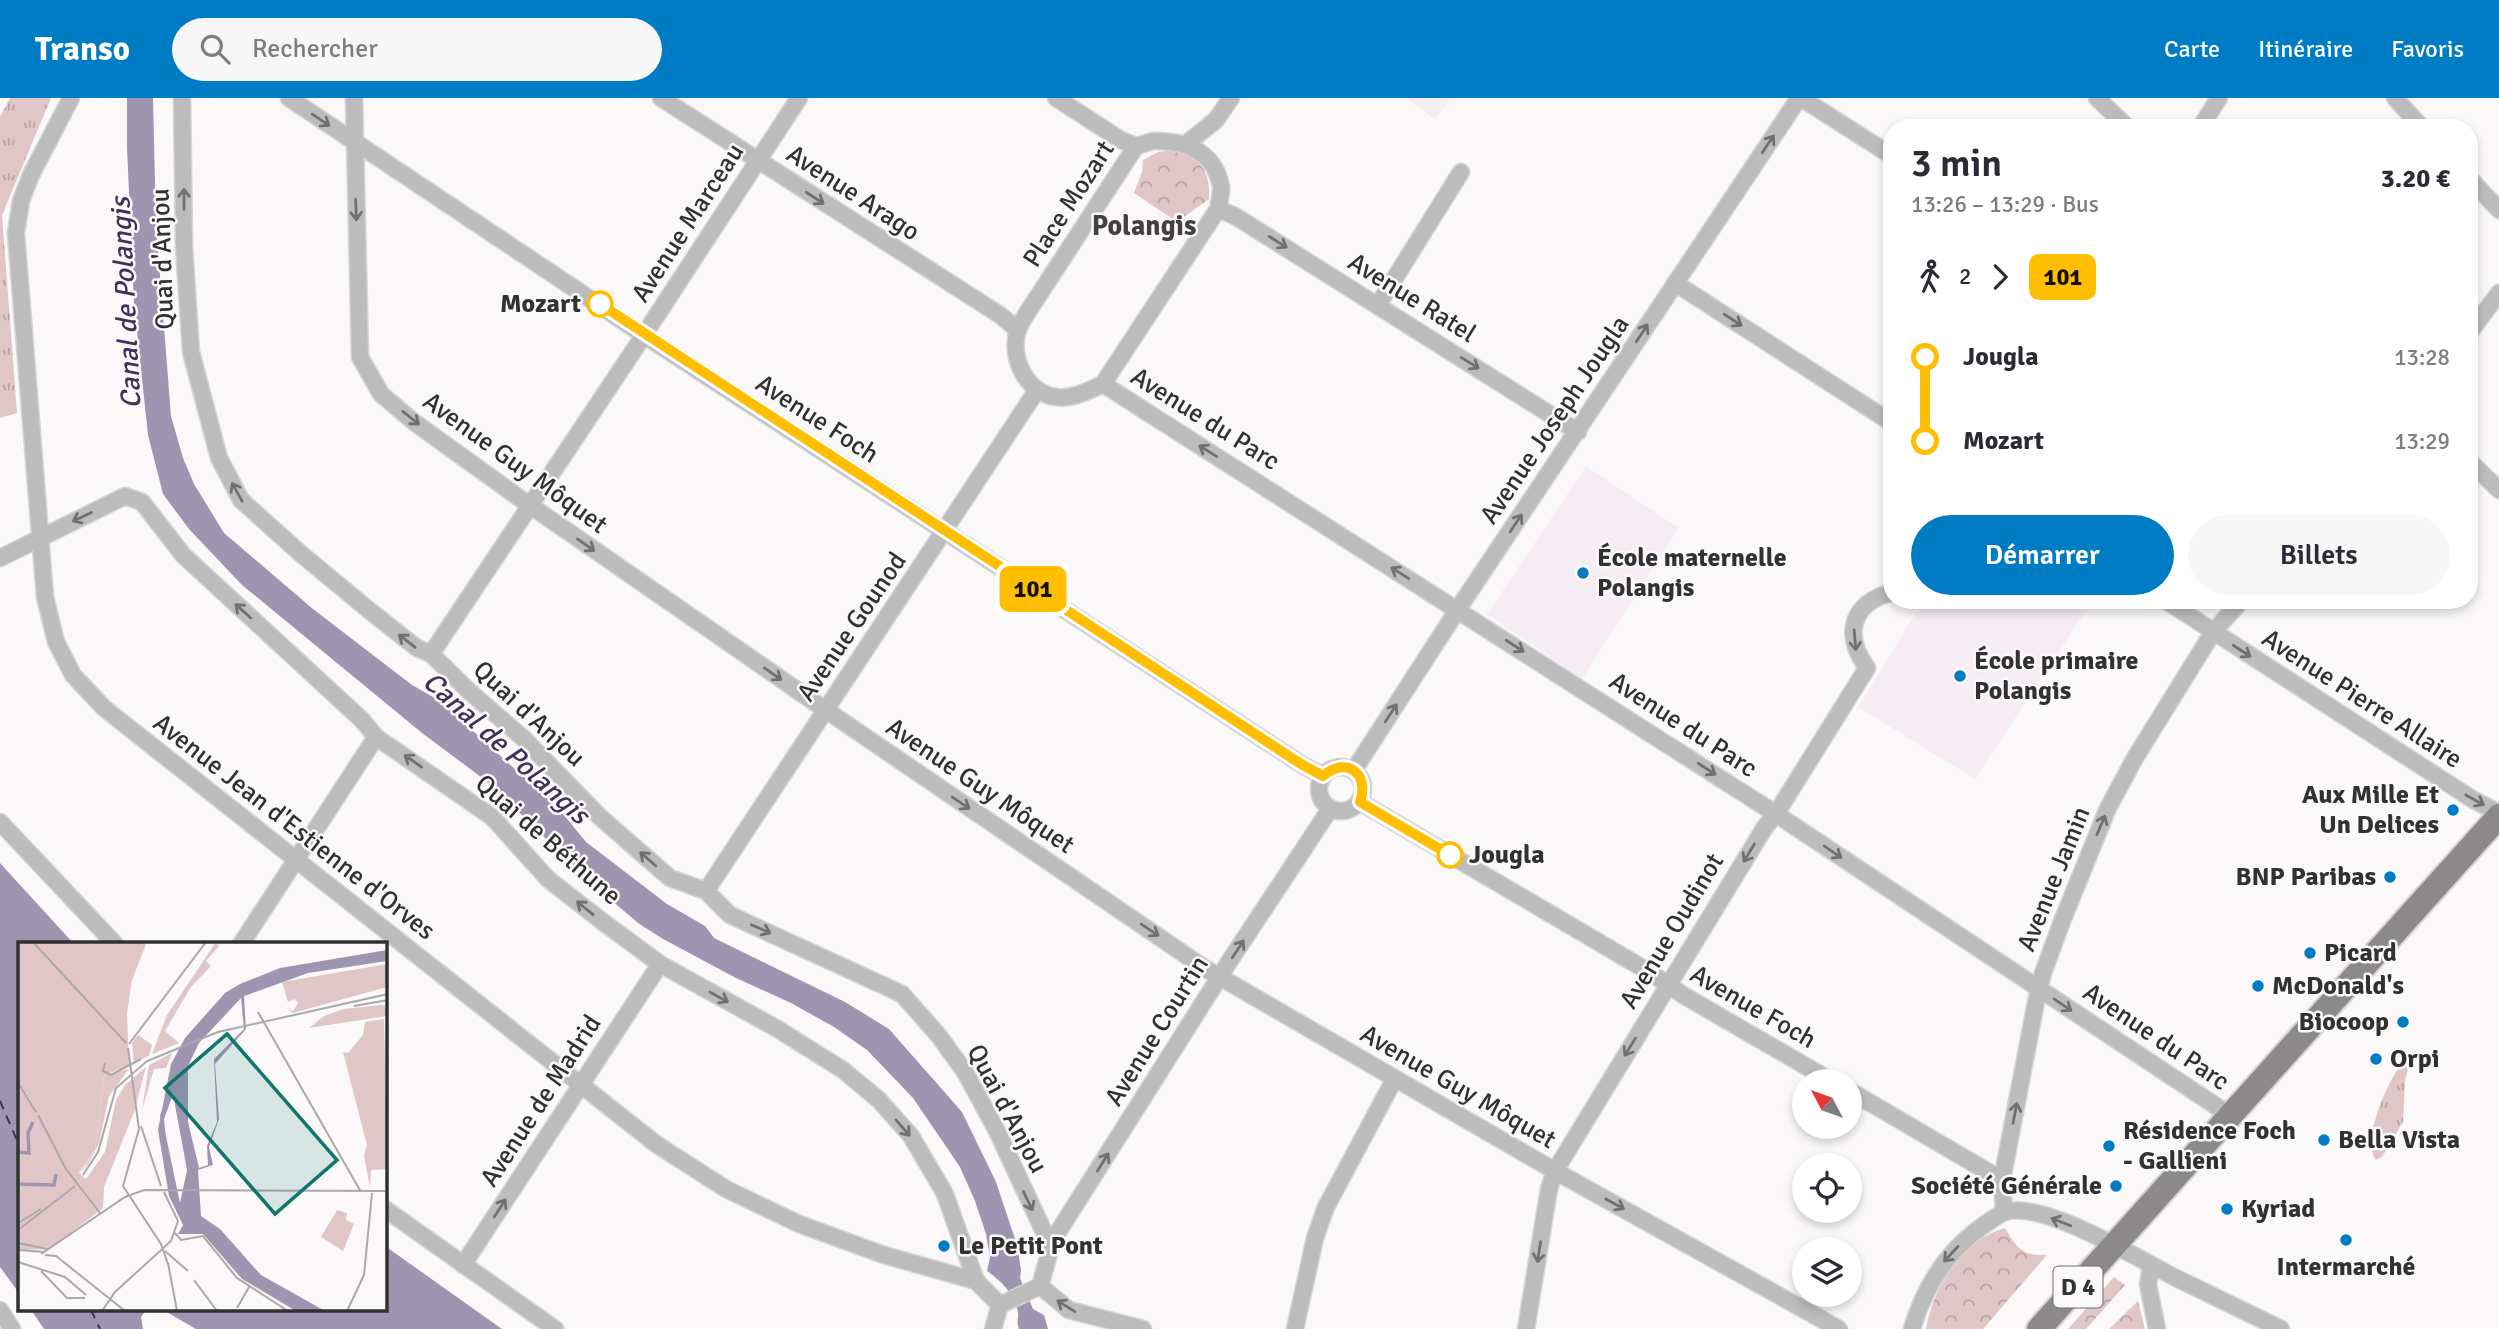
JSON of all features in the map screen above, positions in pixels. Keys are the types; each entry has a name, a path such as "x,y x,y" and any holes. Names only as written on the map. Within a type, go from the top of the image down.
{"main road":[{"name":"D 4","path":"2039,1329 2499,814"}],"street":[{"name":"Avenue Jean d'Estienne d'Orves","path":"71,98 31,175 21,201 16,233 45,597 55,642 73,675 104,708 656,1144 726,1189 799,1224 884,1255 976,1281 1000,1305"},
{"name":"Quai d'Anjou","path":"182,98 184,246 191,352 219,458 241,500 370,611 417,648 431,654 523,737 600,817 670,878 706,891 730,915 902,994 939,1036 965,1072 997,1131 1044,1232 1053,1240"},
{"name":"Avenue Foch","path":"289,98 944,532 1323,776"},
{"name":"Avenue Guy Môquet","path":"354,98 360,357 381,394 414,422 530,506 826,710 1220,977 1394,1080 1839,1329"},
{"name":"Avenue Arago","path":"661,98 1018,330"},
{"name":"Avenue Marceau","path":"431,654 799,98"},
{"path":"1056,98 1121,140 1136,146"},
{"path":"1018,330 1016,350 1020,370 1037,390 1057,398 1081,393 1103,384 1218,209 1221,188 1214,172 1205,157 1186,144 1216,120 1231,98"},
{"path":"1800,98 1883,150"},
{"name":"Avenue Joseph Jougla","path":"1354,770 1675,282 1800,98"},
{"path":"2097,98 2119,119"},
{"path":"2206,119 2219,98"},
{"path":"2395,98 2414,119"},
{"name":"Place Mozart","path":"1018,330 1136,146 1153,141 1186,144"},
{"path":"1378,305 1461,172"},
{"path":"2478,188 2499,211"},
{"name":"Avenue Ratel","path":"1218,209 1235,216 1578,432"},
{"path":"1675,282 1883,417"},
{"path":"2478,320 2499,292"},
{"name":"Avenue du Parc","path":"1103,384 1776,814 2231,1116"},
{"name":"Avenue Gounod","path":"706,891 1037,390"},
{"path":"2478,470 2499,490"},
{"name":"Quai de Béthune","path":"39,539 125,496 142,502 183,555 352,711 376,737 492,817 548,879 660,964 821,1056 843,1070 879,1100 911,1136 945,1194 976,1281"},
{"path":"0,558 39,539"},
{"name":"Avenue Oudinot","path":"1526,1329 1549,1189 1555,1171 1765,827 1776,814 1867,668 1856,653 1852,634 1858,612 1874,598 1883,596"},
{"name":"Avenue Pierre Allaire","path":"2178,609 2499,814"},
{"name":"Avenue Jamin","path":"2004,1212 2002,1180 2043,973 2063,919 2108,808 2135,758 2213,632 2234,609"},
{"path":"242,942 376,737"},
{"path":"1341,766 1354,770 1362,779 1364,791 1360,802 1352,809 1342,812 1330,809 1322,802 1319,789 1323,776 1331,769 1341,766"},
{"name":"Avenue Foch","path":"1360,802 1811,1069"},
{"name":"Avenue Courtin","path":"1040,1286 1053,1240 1330,809"},
{"path":"0,822 113,942"},
{"name":"Avenue de Madrid","path":"463,1265 660,964"},
{"path":"1295,1329 1315,1238 1326,1207 1394,1080"},
{"path":"1862,1098 2002,1180"},
{"path":"387,1210 555,1329"},
{"path":"1912,1329 1918,1308 1945,1260 1972,1233 2004,1212 2017,1210 2047,1216 2116,1245 2151,1266 2281,1329"},
{"path":"2151,1266 2148,1284 2157,1329"},
{"path":"993,1329 1000,1305 1040,1286 1069,1310 1143,1329"},
{"path":"0,1310 12,1329"}],"shaded area":[{"path":"127,98 153,98 156,225 171,416 194,484 224,533 313,609 412,685 440,701 559,809 586,842 667,904 705,926 714,938 845,1002 889,1029 962,1112 996,1182 1017,1245 1020,1278 1033,1309 1044,1315 1048,1329 1019,1329 1018,1312 1010,1293 987,1271 990,1257 986,1234 960,1167 913,1098 867,1050 834,1027 791,1003 736,978 638,923 588,880 489,783 422,733 242,585 189,529 163,494 148,435 134,303"},
{"path":"1408,98 1450,98 1435,120"},
{"name":"École maternelle Polangis","path":"1586,466 1679,528 1582,679 1487,614"},
{"name":"École primaire Polangis","path":"1918,609 2087,609 1975,779 1858,707"},
{"path":"0,863 72,942 18,942 18,1292 0,1267"},
{"path":"387,1247 502,1329 196,1329 166,1312 387,1312"},
{"path":"32,1312 145,1312 141,1317 143,1329 44,1329"}],"green space":[{"path":"10,98 51,98 2,215 17,413 0,418 0,117"},
{"path":"1175,150 1192,157 1203,167 1209,190 1209,199 1177,222 1134,193 1142,172 1143,160 1158,152"},
{"path":"2411,1054 2405,1082 2403,1122 2382,1157 2376,1160 2372,1150 2372,1137 2380,1104 2395,1073"},
{"path":"2005,1228 2022,1250 2047,1255 1983,1329 1926,1329 1935,1297 1952,1267 1976,1243"},
{"path":"2114,1277 2125,1285 2086,1329 2068,1329"},
{"path":"2138,1301 2145,1329 2109,1329"}],"ferry route":[{"path":"0,1101 18,1143"},
{"path":"92,1312 100,1329"}],"bus line":[{"name":"101","path":"600,304 1301,764 1323,776 1331,769 1341,766 1354,770 1362,779 1364,791 1360,802 1450,855"}],"place":[{"name":"Mozart","path":"600,304"},
{"name":"École maternelle Polangis","path":"1583,573"},
{"name":"École primaire Polangis","path":"1960,676"},
{"name":"Aux Mille Et Un Delices","path":"2453,810"},
{"name":"Jougla","path":"1450,855"},
{"name":"BNP Paribas","path":"2390,877"},
{"name":"Picard","path":"2310,953"},
{"name":"McDonald's","path":"2258,986"},
{"name":"Biocoop","path":"2403,1022"},
{"name":"Orpi","path":"2376,1059"},
{"name":"Bella Vista","path":"2324,1140"},
{"name":"Résidence Foch - Gallieni","path":"2109,1146"},
{"name":"Société Générale","path":"2116,1186"},
{"name":"Kyriad","path":"2227,1209"},
{"name":"Intermarché","path":"2346,1240"},
{"name":"Le Petit Pont","path":"944,1246"}],"district":[{"name":"Polangis","path":"1144,226"}],"water label":[{"name":"Canal de Polangis","path":"126,303"},
{"name":"Canal de Polangis","path":"506,748"}]}
